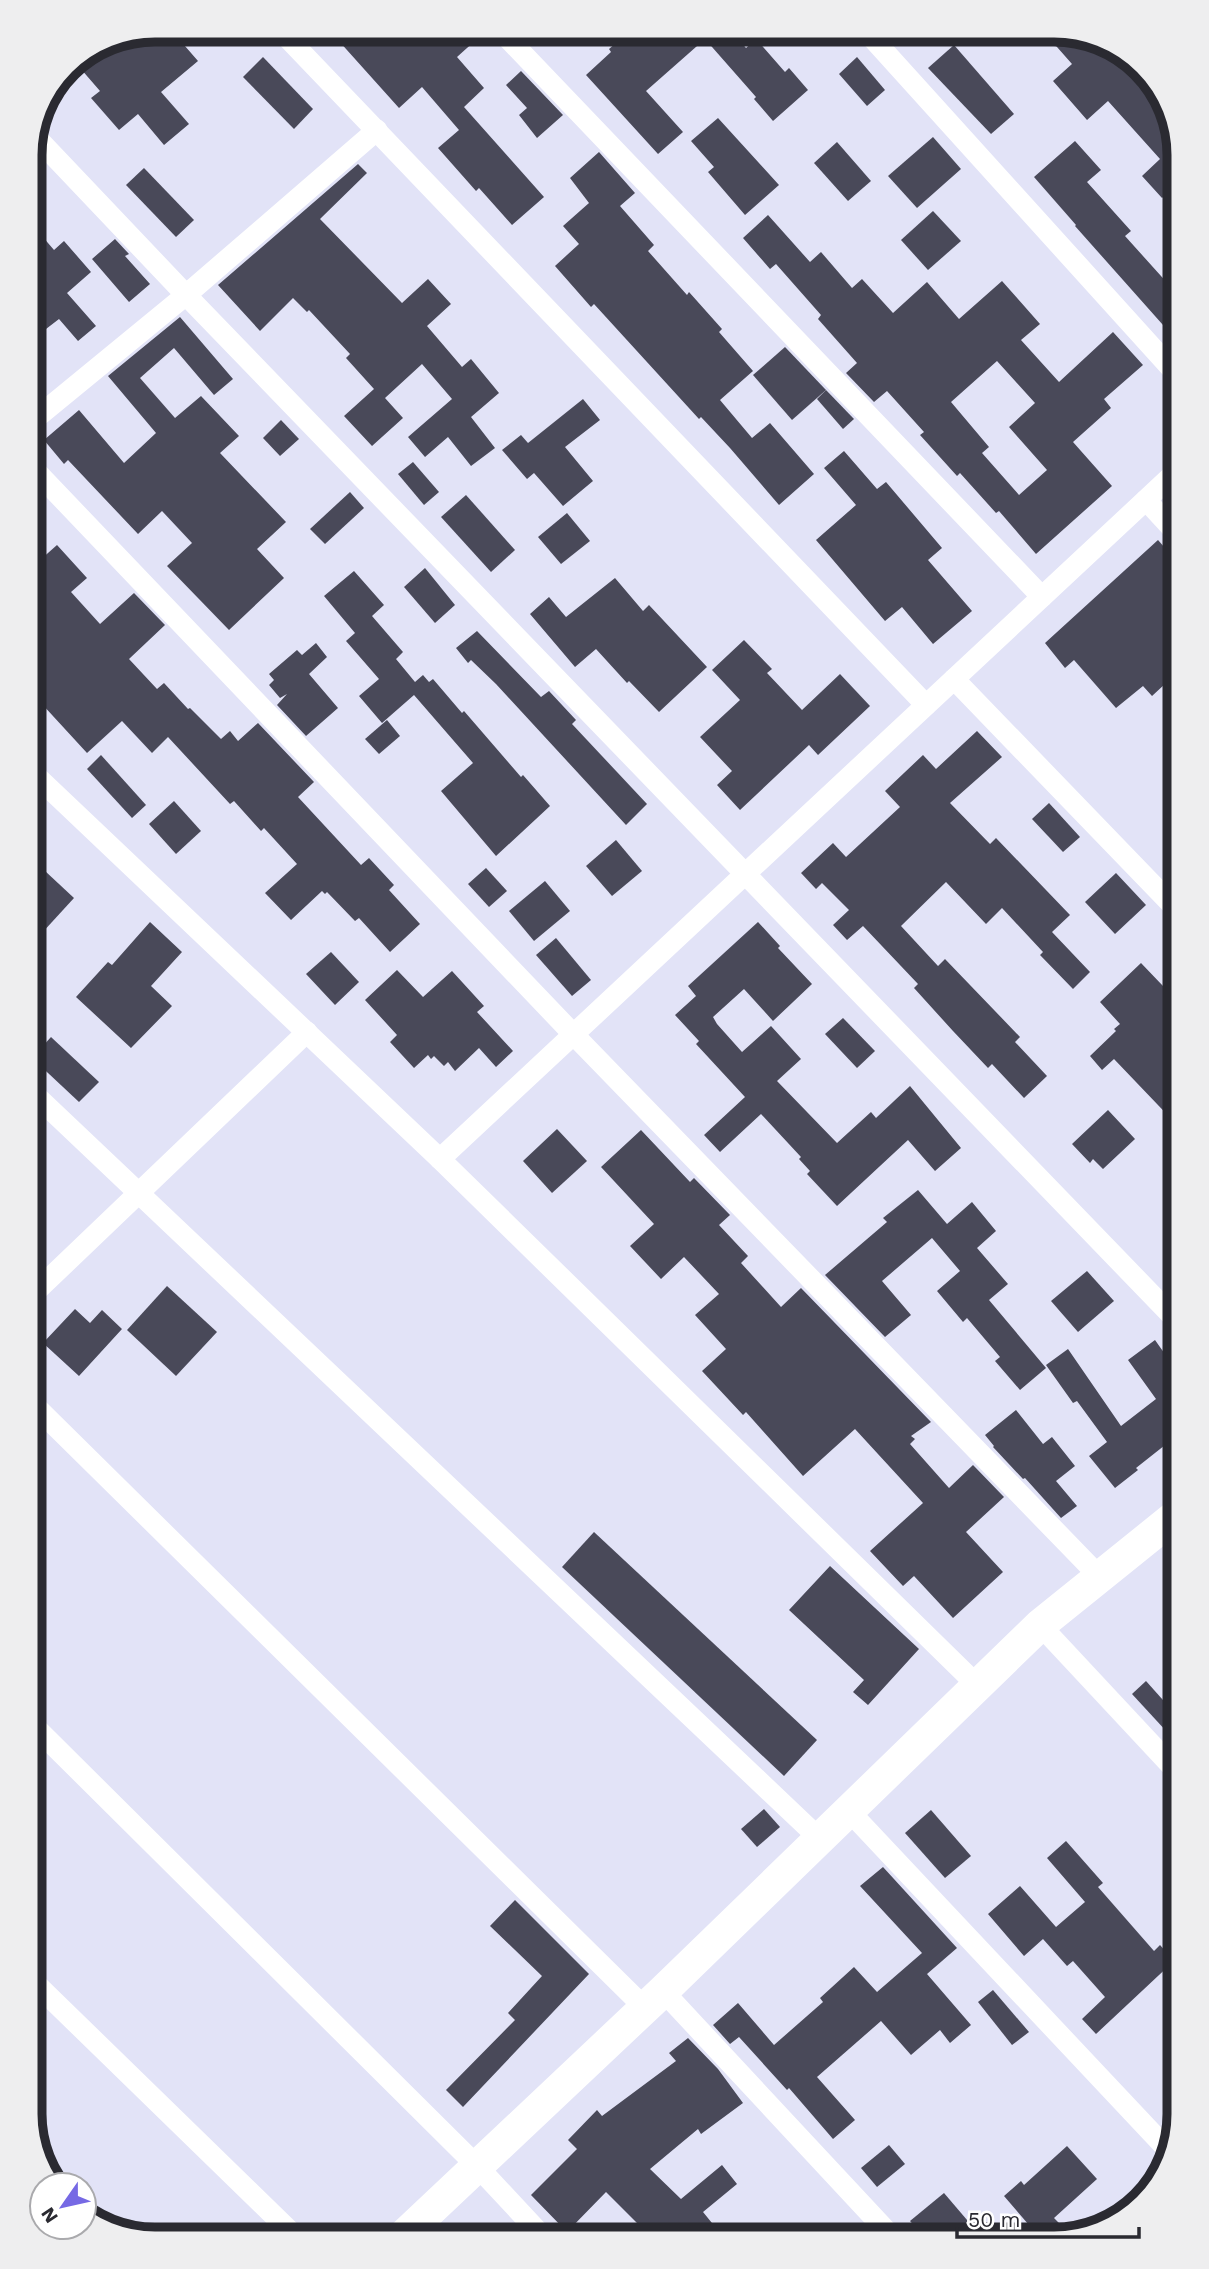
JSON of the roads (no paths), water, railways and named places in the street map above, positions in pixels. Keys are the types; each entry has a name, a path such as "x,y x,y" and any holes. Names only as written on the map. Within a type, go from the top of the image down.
{"street":[{"path":"292,42 926,705"},
{"path":"511,42 1042,597"},
{"path":"876,42 1167,364"},
{"path":"42,414 186,295 377,130"},
{"path":"43,144 1167,1311"},
{"path":"42,478 574,1035 1100,1577"},
{"path":"440,1159 1167,480"},
{"path":"1146,500 1167,523"},
{"path":"954,679 1167,900"},
{"path":"42,780 440,1159 977,1685"},
{"path":"42,1286 307,1032"},
{"path":"42,1101 821,1840"},
{"path":"42,1413 654,2000 882,2227"},
{"path":"413,2227 821,1840 1040,1625 1167,1523"},
{"path":"1040,1625 1167,1761"},
{"path":"42,1734 477,2166 534,2227"},
{"path":"850,1812 1163,2144"},
{"path":"42,1990 286,2227"}]}
